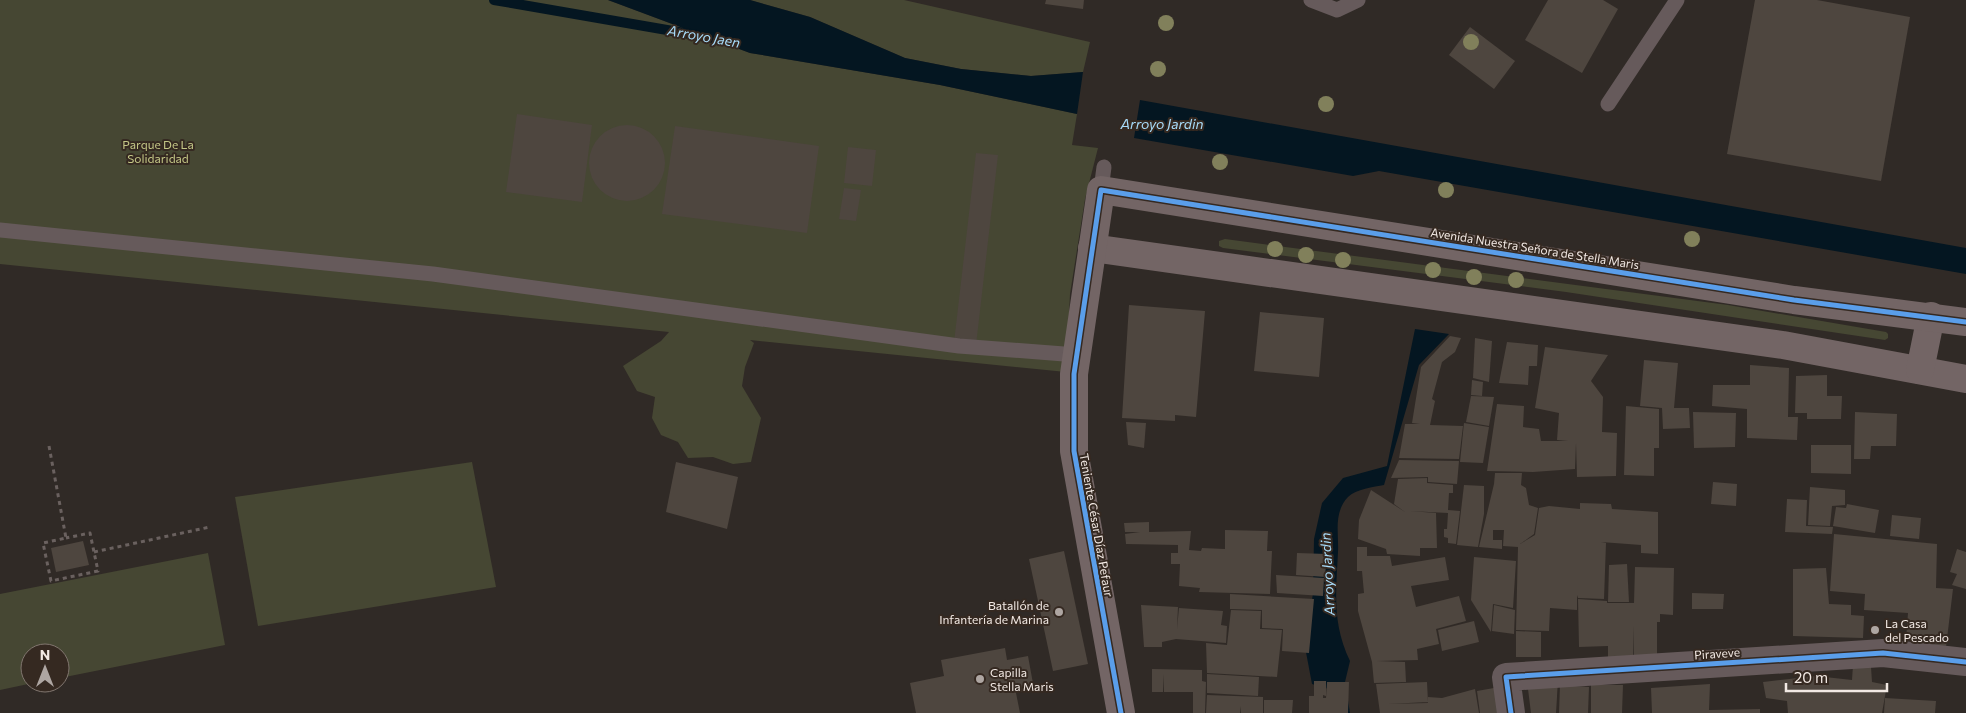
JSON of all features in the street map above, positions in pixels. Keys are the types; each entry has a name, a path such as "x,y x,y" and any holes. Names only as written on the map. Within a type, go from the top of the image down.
{"street":[{"name":"Teniente César Díaz Pefaur","path":"1102,178 1074,374 1074,452 1120,713"},
{"name":"Avenida Nuestra Señora de Stella Maris","path":"1102,178 1794,300 1931,316 1966,322"},
{"path":"1092,248 1783,345 1966,379"},
{"path":"1920,370 1931,316"},
{"name":"Piraveve","path":"1511,713 1506,677 1883,653 1966,662"}],"lane":[{"path":"1312,0 1337,10 1358,0"},
{"path":"1608,104 1677,0"},
{"path":"0,230 433,274 959,346 1077,355"}],"path":[{"path":"49,446 66,538"},
{"path":"94,552 210,527"},
{"path":"90,533 98,571 51,581 42,543 66,538 90,533"}],"green space":[{"name":"Parque De La Solidaridad","path":"0,0 608,0 750,53 940,85 1077,114 1072,145 1098,148 1085,199 1070,294 1066,372 750,340 754,343 745,367 742,386 761,418 751,462 733,464 713,457 688,458 678,442 661,435 652,418 655,397 637,391 623,366 661,341 669,332 0,264"},
{"path":"750,0 904,0 1090,42 1083,72 1031,76 961,69 905,58 810,17"},
{"path":"1225,239 1728,305 1886,332 1888,338 1885,340 1566,292 1219,246 1219,241"},
{"path":"472,462 496,587 258,626 235,497"},
{"path":"208,553 225,645 70,676 70,643 20,643 20,686 0,690 0,594"}],"water":[{"path":"608,0 750,0 810,17 905,58 961,69 1031,76 1083,72 1077,114 940,85 750,53"},
{"name":"Arroyo Jardin","path":"1140,100 1966,248 1966,274 1379,171 1353,176 1134,138"},
{"path":"1415,329 1449,334 1419,365 1384,485 1351,494 1340,510 1336,608 1340,634 1350,661 1345,682 1350,713 1336,713 1332,690 1312,684 1305,647 1313,593 1314,539 1322,503 1343,478 1387,466"}],"building":[{"path":"1046,0 1084,0 1083,9 1045,4"},
{"path":"1548,0 1603,0 1618,9 1582,73 1525,40"},
{"path":"1755,0 1817,0 1910,17 1881,181 1727,154"},
{"path":"1470,27 1515,61 1494,89 1449,55"},
{"path":"517,114 592,125 582,202 506,192"},
{"path":"635,125 648,131 659,142 665,155 663,178 648,195 635,201 619,201 606,195 591,178 589,155 595,142 612,127"},
{"path":"675,126 819,146 807,233 662,214"},
{"path":"848,147 876,150 872,186 844,183"},
{"path":"976,153 998,155 975,354 953,351"},
{"path":"844,188 861,190 856,221 839,219"},
{"path":"1129,305 1205,311 1196,417 1175,415 1175,421 1122,418"},
{"path":"1260,312 1324,318 1319,377 1254,371"},
{"path":"1450,336 1461,338 1455,352 1442,362 1432,399 1435,401 1430,425 1463,426 1459,459 1399,458 1405,424 1420,424 1412,423 1421,367"},
{"path":"1475,338 1492,341 1489,382 1473,378"},
{"path":"1507,342 1538,345 1537,366 1529,366 1528,385 1499,383"},
{"path":"1545,347 1608,355 1591,381 1603,397 1602,432 1617,433 1616,476 1577,477 1576,443 1575,469 1533,472 1487,471 1497,404 1524,406 1523,427 1539,429 1541,441 1568,441 1557,440 1559,413 1535,408"},
{"path":"1644,360 1678,363 1674,408 1689,408 1690,428 1663,429 1662,408 1640,406"},
{"path":"1750,365 1789,368 1788,417 1798,417 1797,440 1747,438 1747,409 1712,406 1713,385 1750,385"},
{"path":"1827,375 1827,396 1842,396 1841,419 1807,419 1807,413 1795,413 1796,376"},
{"path":"1472,380 1483,382 1482,396 1471,395"},
{"path":"1471,396 1494,397 1489,426 1466,422"},
{"path":"1626,406 1659,409 1659,448 1654,448 1654,476 1624,475"},
{"path":"1693,412 1736,413 1735,447 1694,448"},
{"path":"1855,412 1897,414 1896,446 1871,446 1870,459 1854,459"},
{"path":"1126,422 1146,423 1144,448 1128,445"},
{"path":"1464,423 1489,427 1483,463 1460,462"},
{"path":"1811,445 1851,445 1851,474 1811,473"},
{"path":"1399,460 1459,461 1457,484 1428,482 1428,477 1391,478"},
{"path":"676,462 738,477 727,529 666,512"},
{"path":"1495,473 1522,473 1521,485 1526,488 1529,505 1538,508 1534,534 1520,544 1535,535 1539,508 1549,506 1580,509 1580,503 1611,504 1612,509 1658,512 1658,554 1641,553 1641,545 1601,542 1606,543 1604,599 1578,598 1577,595 1577,610 1550,608 1549,631 1516,630 1518,547 1503,546 1504,530 1493,530 1493,540 1502,540 1502,549 1479,547"},
{"path":"1427,478 1427,483 1453,485 1453,493 1449,493 1448,510 1460,511 1456,544 1448,543 1448,538 1444,537 1444,529 1447,529 1448,513 1410,511 1436,513 1437,548 1420,548 1420,556 1387,554 1386,549 1358,539 1359,520 1371,490 1405,512 1394,504 1398,479"},
{"path":"1713,482 1737,484 1736,506 1711,504"},
{"path":"1464,485 1484,486 1484,514 1478,547 1457,545"},
{"path":"1810,487 1845,490 1845,505 1832,506 1830,526 1808,525"},
{"path":"1787,499 1807,500 1806,526 1833,527 1832,534 1785,532"},
{"path":"1847,504 1879,510 1875,533 1833,526 1836,507 1846,508"},
{"path":"1892,515 1921,518 1919,539 1890,536"},
{"path":"1149,522 1149,532 1191,531 1189,550 1201,551 1202,548 1225,549 1225,530 1268,531 1267,551 1272,551 1270,594 1199,592 1200,588 1179,586 1180,564 1171,564 1171,553 1178,553 1178,545 1126,544 1125,534 1140,532 1125,532 1124,523"},
{"path":"1834,534 1937,544 1936,588 1953,589 1946,647 1906,640 1908,613 1864,610 1865,594 1830,591"},
{"path":"83,541 89,565 56,572 51,548"},
{"path":"1357,547 1367,547 1367,556 1390,556 1392,566 1445,557 1449,580 1411,586 1416,607 1459,596 1466,621 1436,629 1439,644 1417,649 1418,660 1377,661 1405,662 1406,682 1374,683 1372,662 1358,611 1358,594 1364,593 1362,571 1357,571"},
{"path":"1957,549 1966,552 1966,589 1952,585 1957,574 1950,572"},
{"name":"Batallón de Infantería de Marina","path":"1064,551 1088,664 1053,671 1029,559"},
{"path":"1297,553 1327,554 1325,577 1296,575"},
{"path":"1474,557 1516,561 1513,608 1493,604 1491,632 1471,600"},
{"path":"1627,564 1629,602 1608,602 1609,565"},
{"path":"1635,567 1674,568 1673,615 1660,614 1660,622 1657,622 1657,661 1634,662 1633,626 1633,662 1608,662 1608,646 1579,647 1578,599 1607,601 1607,603 1634,603"},
{"path":"1826,568 1829,604 1851,605 1851,615 1864,616 1863,638 1793,636 1793,569"},
{"path":"1276,575 1324,578 1323,596 1277,593"},
{"path":"1692,593 1724,594 1723,609 1692,609"},
{"path":"1230,594 1314,599 1309,653 1282,651 1283,629 1262,628 1262,610 1230,609"},
{"path":"1141,605 1178,607 1177,629 1179,608 1223,611 1221,625 1227,626 1226,643 1176,639 1162,642 1162,647 1144,647"},
{"path":"1494,605 1515,610 1514,634 1492,631"},
{"path":"1231,610 1261,611 1260,629 1282,630 1277,677 1207,673 1206,643 1227,645"},
{"path":"1474,621 1479,642 1442,651 1438,630"},
{"path":"1516,631 1541,632 1541,657 1516,657"},
{"name":"Capilla Stella Maris","path":"1005,648 1007,660 1028,656 1034,689 1016,693 1020,713 916,713 910,683 944,676 941,660"},
{"path":"1853,665 1871,667 1872,682 1887,685 1882,713 1788,713 1787,701 1766,698 1763,682 1816,676 1852,680"},
{"path":"1152,669 1202,670 1202,681 1206,682 1205,713 1193,713 1193,692 1164,692 1163,674 1163,692 1152,692"},
{"path":"1207,674 1259,677 1258,696 1207,693"},
{"path":"1531,679 1558,680 1556,713 1531,713 1528,689"},
{"path":"1314,681 1326,681 1326,696 1323,695 1323,698 1326,698 1327,682 1349,682 1348,713 1309,713 1309,696 1314,696"},
{"path":"1427,682 1428,702 1428,697 1442,698 1475,689 1479,713 1380,713 1376,684","holes":["1428,702 1428,703 1388,704"]},
{"path":"1710,684 1709,710 1760,709 1760,713 1652,713 1651,688"},
{"path":"1560,685 1589,687 1588,713 1559,713"},
{"path":"1591,685 1623,685 1622,713 1591,713"},
{"path":"1505,686 1510,713 1480,713 1477,691"},
{"path":"1207,695 1263,697 1263,713 1241,713 1240,706 1240,713 1206,713"},
{"path":"1885,698 1936,701 1935,713 1884,713"},
{"path":"1264,700 1293,700 1292,713 1264,713"}],"waterway":[{"name":"Arroyo Jaen","path":"494,0 719,39"}],"cycle path":[{"path":"1121,713 1074,451 1074,374 1101,190 1794,300 1966,322"},
{"path":"1511,713 1506,677 1883,653 1966,662"}],"place":[{"name":"Batallón de Infantería de Marina","path":"1059,612"},
{"name":"La Casa del Pescado","path":"1875,630"},
{"name":"Capilla Stella Maris","path":"980,679"}]}
